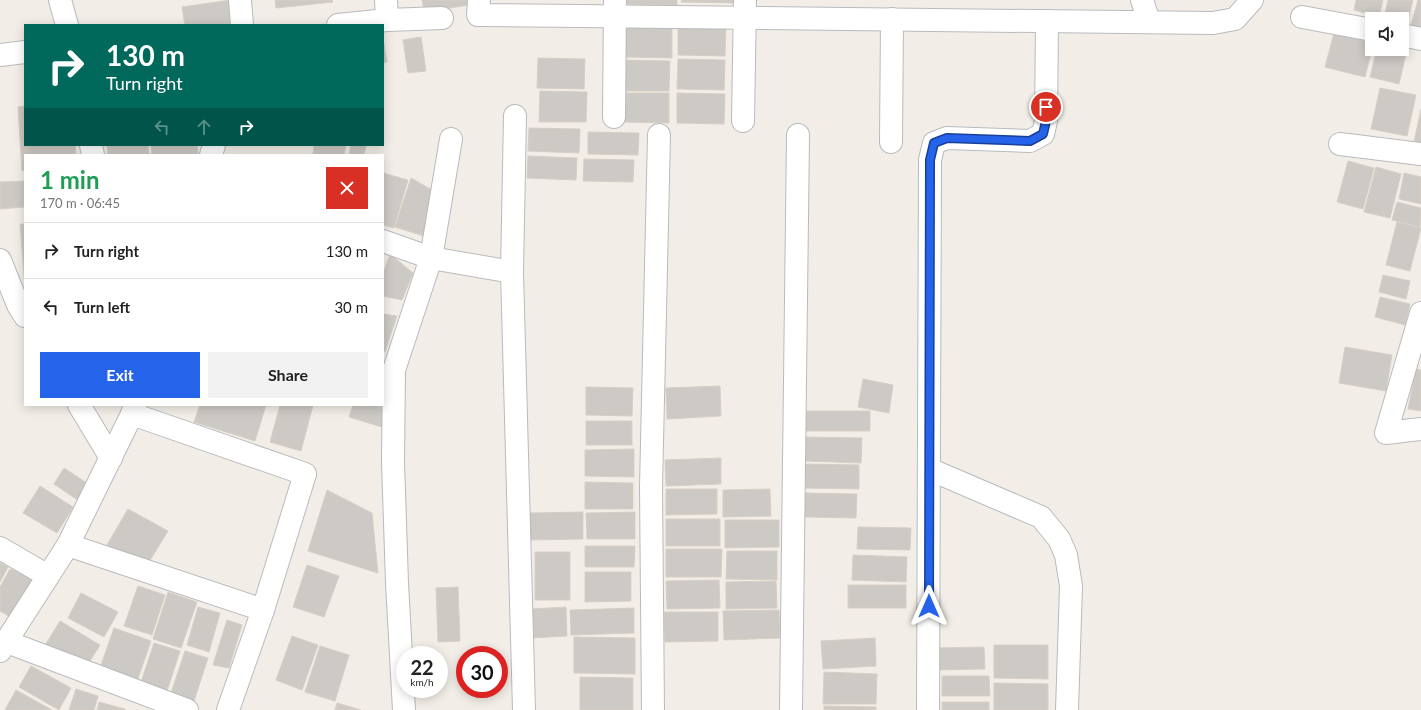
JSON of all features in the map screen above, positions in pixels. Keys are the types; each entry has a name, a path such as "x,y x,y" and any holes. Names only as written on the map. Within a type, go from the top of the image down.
{"street":[{"path":"60,0 66,24"},
{"path":"240,0 242,24"},
{"path":"479,0 478,14 615,8 745,9 892,19 1212,23 1235,19 1252,0"},
{"path":"1142,0 1149,22"},
{"path":"614,118 615,8"},
{"path":"743,120 745,9"},
{"path":"341,24 387,10 442,18"},
{"path":"1302,17 1365,29"},
{"path":"891,142 892,19"},
{"path":"928,710 930,160 934,143 947,138 1030,141 1043,134 1046,121 1047,21"},
{"path":"1409,36 1421,39"},
{"path":"0,55 24,52"},
{"path":"515,116 512,272 524,710"},
{"path":"654,710 651,487 659,135"},
{"path":"791,710 798,135"},
{"path":"404,710 388,368 431,258 451,139"},
{"path":"1340,144 1421,154"},
{"path":"384,241 431,258 512,272"},
{"path":"0,260 18,305 24,314"},
{"path":"1421,313 1386,434 1421,429"},
{"path":"80,406 111,458"},
{"path":"187,710 4,647 68,545 133,410 305,474 263,610 228,710"},
{"path":"929,468 1041,518 1059,538 1066,555 1071,586 1067,710"},
{"path":"68,545 263,610"},
{"path":"0,548 48,576"}],"building":[{"path":"231,0 242,24 185,24 182,7"},
{"path":"275,0 332,0 333,2 276,8"},
{"path":"422,0 474,0 475,4 424,12"},
{"path":"623,0 677,0 677,5 623,4"},
{"path":"682,0 734,0 734,3 681,2"},
{"path":"1356,0 1383,0 1380,12 1365,13 1354,10"},
{"path":"1388,0 1413,0 1409,16 1409,12 1385,12"},
{"path":"1418,0 1421,0 1421,31 1410,29"},
{"path":"678,25 726,26 725,56 678,55"},
{"path":"625,27 672,28 672,58 624,57"},
{"path":"1334,33 1365,41 1365,56 1370,56 1365,77 1325,67"},
{"path":"421,37 426,71 408,73 403,40"},
{"path":"384,44 387,62 384,63"},
{"path":"1375,56 1406,56 1399,84 1370,77"},
{"path":"538,58 585,59 584,89 537,88"},
{"path":"678,59 725,60 724,90 677,89"},
{"path":"622,60 670,61 669,91 622,91"},
{"path":"1380,88 1416,95 1407,136 1371,129"},
{"path":"540,91 587,92 586,122 539,122"},
{"path":"622,93 669,93 669,123 621,122"},
{"path":"677,93 725,94 724,124 677,123"},
{"path":"24,106 24,146 75,146 76,154 24,154 24,170 22,171 18,107"},
{"path":"1421,109 1421,143 1414,142"},
{"path":"529,128 580,129 579,153 528,151"},
{"path":"588,132 639,133 638,155 588,154"},
{"path":"107,146 148,146 149,154 108,154"},
{"path":"151,146 197,146 198,154 152,154"},
{"path":"314,146 346,146 344,154 313,154"},
{"path":"351,146 366,146 364,154 349,154"},
{"path":"528,156 577,158 576,180 527,178"},
{"path":"584,159 634,160 633,182 583,181"},
{"path":"1348,161 1374,168 1363,209 1337,202"},
{"path":"1376,167 1401,174 1390,218 1364,212"},
{"path":"384,173 408,180 394,228 384,225"},
{"path":"1404,173 1421,177 1421,204 1399,199"},
{"path":"411,178 432,190 427,237 395,227"},
{"path":"24,181 24,207 0,209 0,182"},
{"path":"1397,202 1421,208 1420,227 1392,220"},
{"path":"1397,222 1421,228 1410,271 1386,265"},
{"path":"20,224 24,224 24,274"},
{"path":"390,254 413,273 402,300 384,296 384,271"},
{"path":"1383,275 1410,281 1406,299 1379,292"},
{"path":"1380,297 1410,304 1405,325 1375,317"},
{"path":"384,314 397,316 385,352"},
{"path":"1345,347 1392,355 1386,391 1339,383"},
{"path":"1416,369 1421,370 1421,411 1408,409"},
{"path":"863,379 893,385 889,413 858,407"},
{"path":"720,386 721,416 667,419 666,388"},
{"path":"586,387 633,388 632,416 586,415"},
{"path":"200,406 266,406 255,441 194,422"},
{"path":"280,406 313,406 301,451 270,442"},
{"path":"353,406 384,406 382,427 349,417"},
{"path":"804,411 870,411 870,431 804,431"},
{"path":"586,421 632,421 632,445 586,445"},
{"path":"805,437 862,438 861,463 804,461"},
{"path":"634,449 634,477 585,476 585,450"},
{"path":"721,458 721,484 666,486 665,460"},
{"path":"804,464 859,465 859,489 804,488"},
{"path":"64,468 90,485 79,501 54,484"},
{"path":"585,482 633,483 633,509 585,509"},
{"path":"40,486 73,507 57,533 23,513"},
{"path":"666,489 717,489 717,514 666,515"},
{"path":"770,489 771,516 723,517 723,490"},
{"path":"327,490 372,513 378,573 308,551"},
{"path":"805,493 857,494 856,518 804,517"},
{"path":"128,509 168,531 146,567 107,545"},
{"path":"583,512 583,539 529,540 528,513"},
{"path":"635,512 635,539 587,539 586,513"},
{"path":"666,519 720,519 720,546 666,546"},
{"path":"725,520 779,520 779,547 725,548"},
{"path":"858,527 911,528 910,550 857,549"},
{"path":"585,546 635,546 634,567 585,567"},
{"path":"666,549 722,549 721,577 666,577"},
{"path":"727,551 777,551 777,580 726,579"},
{"path":"535,552 570,552 570,600 535,600"},
{"path":"853,555 907,557 906,582 852,580"},
{"path":"0,563 8,567 0,582"},
{"path":"307,565 339,576 324,617 293,607"},
{"path":"10,569 36,580 14,619 0,611 0,587"},
{"path":"585,572 631,572 631,601 585,602"},
{"path":"719,580 720,608 667,609 666,581"},
{"path":"776,581 777,608 726,609 726,582"},
{"path":"848,585 906,585 906,608 848,608"},
{"path":"138,586 165,595 152,635 124,626"},
{"path":"458,587 460,641 438,642 436,588"},
{"path":"168,592 197,602 181,648 153,639"},
{"path":"81,593 118,612 104,637 68,618"},
{"path":"198,607 220,613 209,652 187,645"},
{"path":"566,607 567,636 532,638 531,609"},
{"path":"634,608 634,633 571,635 570,610"},
{"path":"779,610 780,638 724,640 723,611"},
{"path":"664,612 718,612 718,641 665,642"},
{"path":"227,620 242,625 229,668 213,665"},
{"path":"60,621 100,645 84,671 44,647"},
{"path":"114,628 151,641 136,684 99,671"},
{"path":"292,636 318,645 302,690 276,680"},
{"path":"574,637 635,638 635,674 574,673"},
{"path":"875,638 876,666 823,669 821,641"},
{"path":"154,643 180,651 166,694 140,685"},
{"path":"994,645 1048,645 1048,679 994,678"},
{"path":"320,646 349,655 335,701 305,692"},
{"path":"984,647 985,669 938,670 938,648"},
{"path":"185,651 208,658 194,701 171,693"},
{"path":"31,666 71,688 59,710 19,687"},
{"path":"824,672 877,674 876,704 823,704"},
{"path":"942,676 989,676 990,696 942,696"},
{"path":"580,677 633,678 633,710 580,710"},
{"path":"994,683 1048,684 1048,710 994,710"},
{"path":"76,689 98,696 94,710 69,710"},
{"path":"16,690 52,710 5,710"},
{"path":"99,702 125,709 125,710 97,710"},
{"path":"942,702 989,702 989,710 942,710"},
{"path":"337,703 361,710 335,710"},
{"path":"824,706 876,707 876,710 824,710"}],"route":[{"path":"929,606 930,160 934,143 947,138 1030,141 1043,134 1046,121 1046,107"}]}
